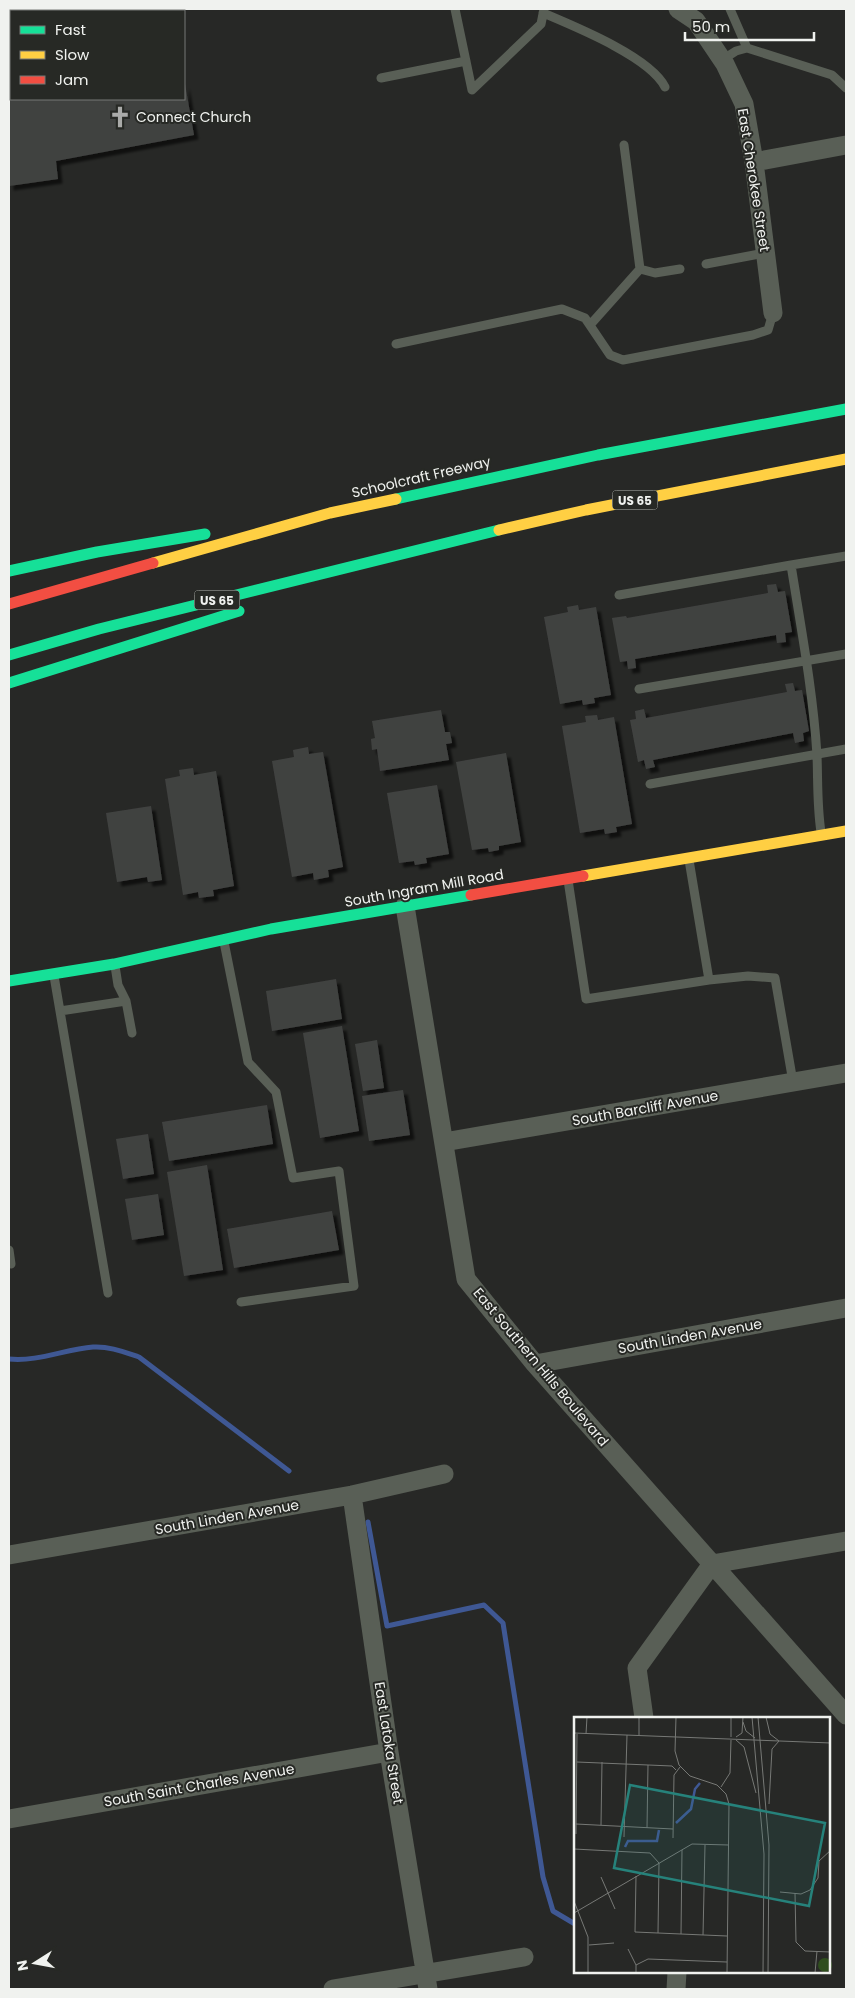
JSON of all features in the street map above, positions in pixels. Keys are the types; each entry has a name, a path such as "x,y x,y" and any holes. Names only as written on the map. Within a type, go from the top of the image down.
{"main road":[{"name":"Schoolcraft Freeway","path":"9,604 330,513 598,454 846,409"},
{"name":"US 65","path":"9,655 100,629 586,510 846,459"},
{"path":"9,571 96,552 330,513"},
{"path":"285,595 425,548"},
{"path":"9,683 248,608"},
{"name":"South Ingram Mill Road","path":"9,981 114,964 271,929 846,831"}],"street":[{"name":"East Cherokee Street","path":"678,9 696,21 722,60 744,104 754,162 773,313"},
{"path":"754,162 846,145"},
{"name":"East Southern Hills Boulevard","path":"405,906 466,1279 535,1364 846,1715"},
{"name":"South Barcliff Avenue","path":"444,1142 846,1073"},
{"name":"South Linden Avenue","path":"535,1364 846,1308"},
{"name":"South Linden Avenue","path":"9,1555 352,1496 444,1474"},
{"name":"East Latoka Street","path":"352,1496 389,1752 427,1981"},
{"path":"644,1717 637,1668 712,1564 846,1541"},
{"name":"South Saint Charles Avenue","path":"9,1819 389,1752"},
{"path":"333,1989 427,1981 524,1957"},
{"path":"676,1989 677,1973"}],"lane":[{"path":"455,9 472,90 541,24 544,11 604,40 660,76 666,88"},
{"path":"730,9 747,48"},
{"path":"722,60 747,48 832,75 846,88"},
{"path":"381,78 466,62"},
{"path":"590,325 640,269 624,145"},
{"path":"706,264 766,253"},
{"path":"640,269 655,273 680,269"},
{"path":"396,344 562,309 585,318 610,355 623,360 753,335 768,330 773,313"},
{"path":"619,595 846,556"},
{"path":"791,565 807,661 817,756 817,807 822,835"},
{"path":"639,689 846,654"},
{"path":"650,784 817,756 846,749"},
{"path":"689,858 709,980"},
{"path":"568,878 586,1000 709,980 748,976 775,978 793,1082"},
{"path":"224,939 248,1062 276,1092 293,1178 339,1171 354,1286 241,1302"},
{"path":"114,964 118,985 126,1001 132,1033"},
{"path":"54,975 108,1293"},
{"path":"60,1011 126,1001"},
{"path":"9,1250 11,1264"}],"building":[{"name":"Connect Church","path":"185,84 194,135 56,161 58,179 9,186 9,85 10,100 185,100"},
{"path":"776,584 778,592 785,591 792,632 785,633 786,642 777,643 776,635 635,659 636,668 628,669 627,661 620,662 612,618 626,616 627,618 768,593 767,585"},
{"path":"578,605 579,610 596,607 611,695 594,698 595,703 583,705 582,700 560,704 544,617 568,612 567,607"},
{"path":"793,683 795,691 802,690 809,731 803,733 804,741 795,743 793,733 653,760 655,767 646,769 644,760 638,762 630,720 636,719 635,711 644,709 646,718 787,692 785,684"},
{"path":"441,710 445,732 450,732 452,743 446,744 449,760 380,771 377,749 372,750 371,739 375,738 372,721"},
{"path":"597,715 598,720 614,717 632,824 616,827 617,832 605,834 604,829 580,833 562,726 586,722 585,716"},
{"path":"308,747 309,754 323,752 343,867 328,870 329,877 314,880 313,873 292,877 272,761 294,757 293,750"},
{"path":"506,753 521,842 499,846 499,850 489,852 488,848 472,850 456,762"},
{"path":"193,768 194,775 216,771 234,886 213,890 214,896 199,898 198,892 183,895 165,779 180,776 179,770"},
{"path":"437,785 449,854 426,858 427,863 415,865 414,861 399,863 387,793"},
{"path":"151,806 162,880 148,882 147,877 117,882 106,813"},
{"path":"336,979 342,1019 272,1031 266,991"},
{"path":"342,1026 359,1131 320,1138 303,1033"},
{"path":"377,1040 384,1088 363,1091 355,1044"},
{"path":"403,1090 410,1135 369,1141 362,1096"},
{"path":"267,1105 273,1144 169,1161 162,1122"},
{"path":"148,1134 154,1174 123,1179 116,1139"},
{"path":"207,1165 223,1270 184,1276 167,1172"},
{"path":"158,1194 164,1235 132,1240 125,1199"},
{"path":"332,1211 339,1250 234,1268 227,1229"}],"waterway":[{"path":"9,1359 30,1359 93,1347 111,1348 139,1357 289,1471"},
{"path":"368,1522 387,1626 484,1605 503,1623 543,1877 553,1911 574,1923"}],"traffic: fast":[{"path":"396,499 598,455 846,409"},
{"path":"9,655 99,629 499,530"},
{"path":"9,571 97,552 205,534"},
{"path":"9,683 239,611"},
{"path":"9,981 114,964 271,929 471,895"}],"traffic: slow":[{"path":"499,530 586,510 846,459"},
{"path":"153,563 330,513 396,499"},
{"path":"583,876 846,831"}],"traffic: jam":[{"path":"9,604 153,563"},
{"path":"471,895 583,876"}],"place":[{"name":"Connect Church","path":"120,117"}]}
